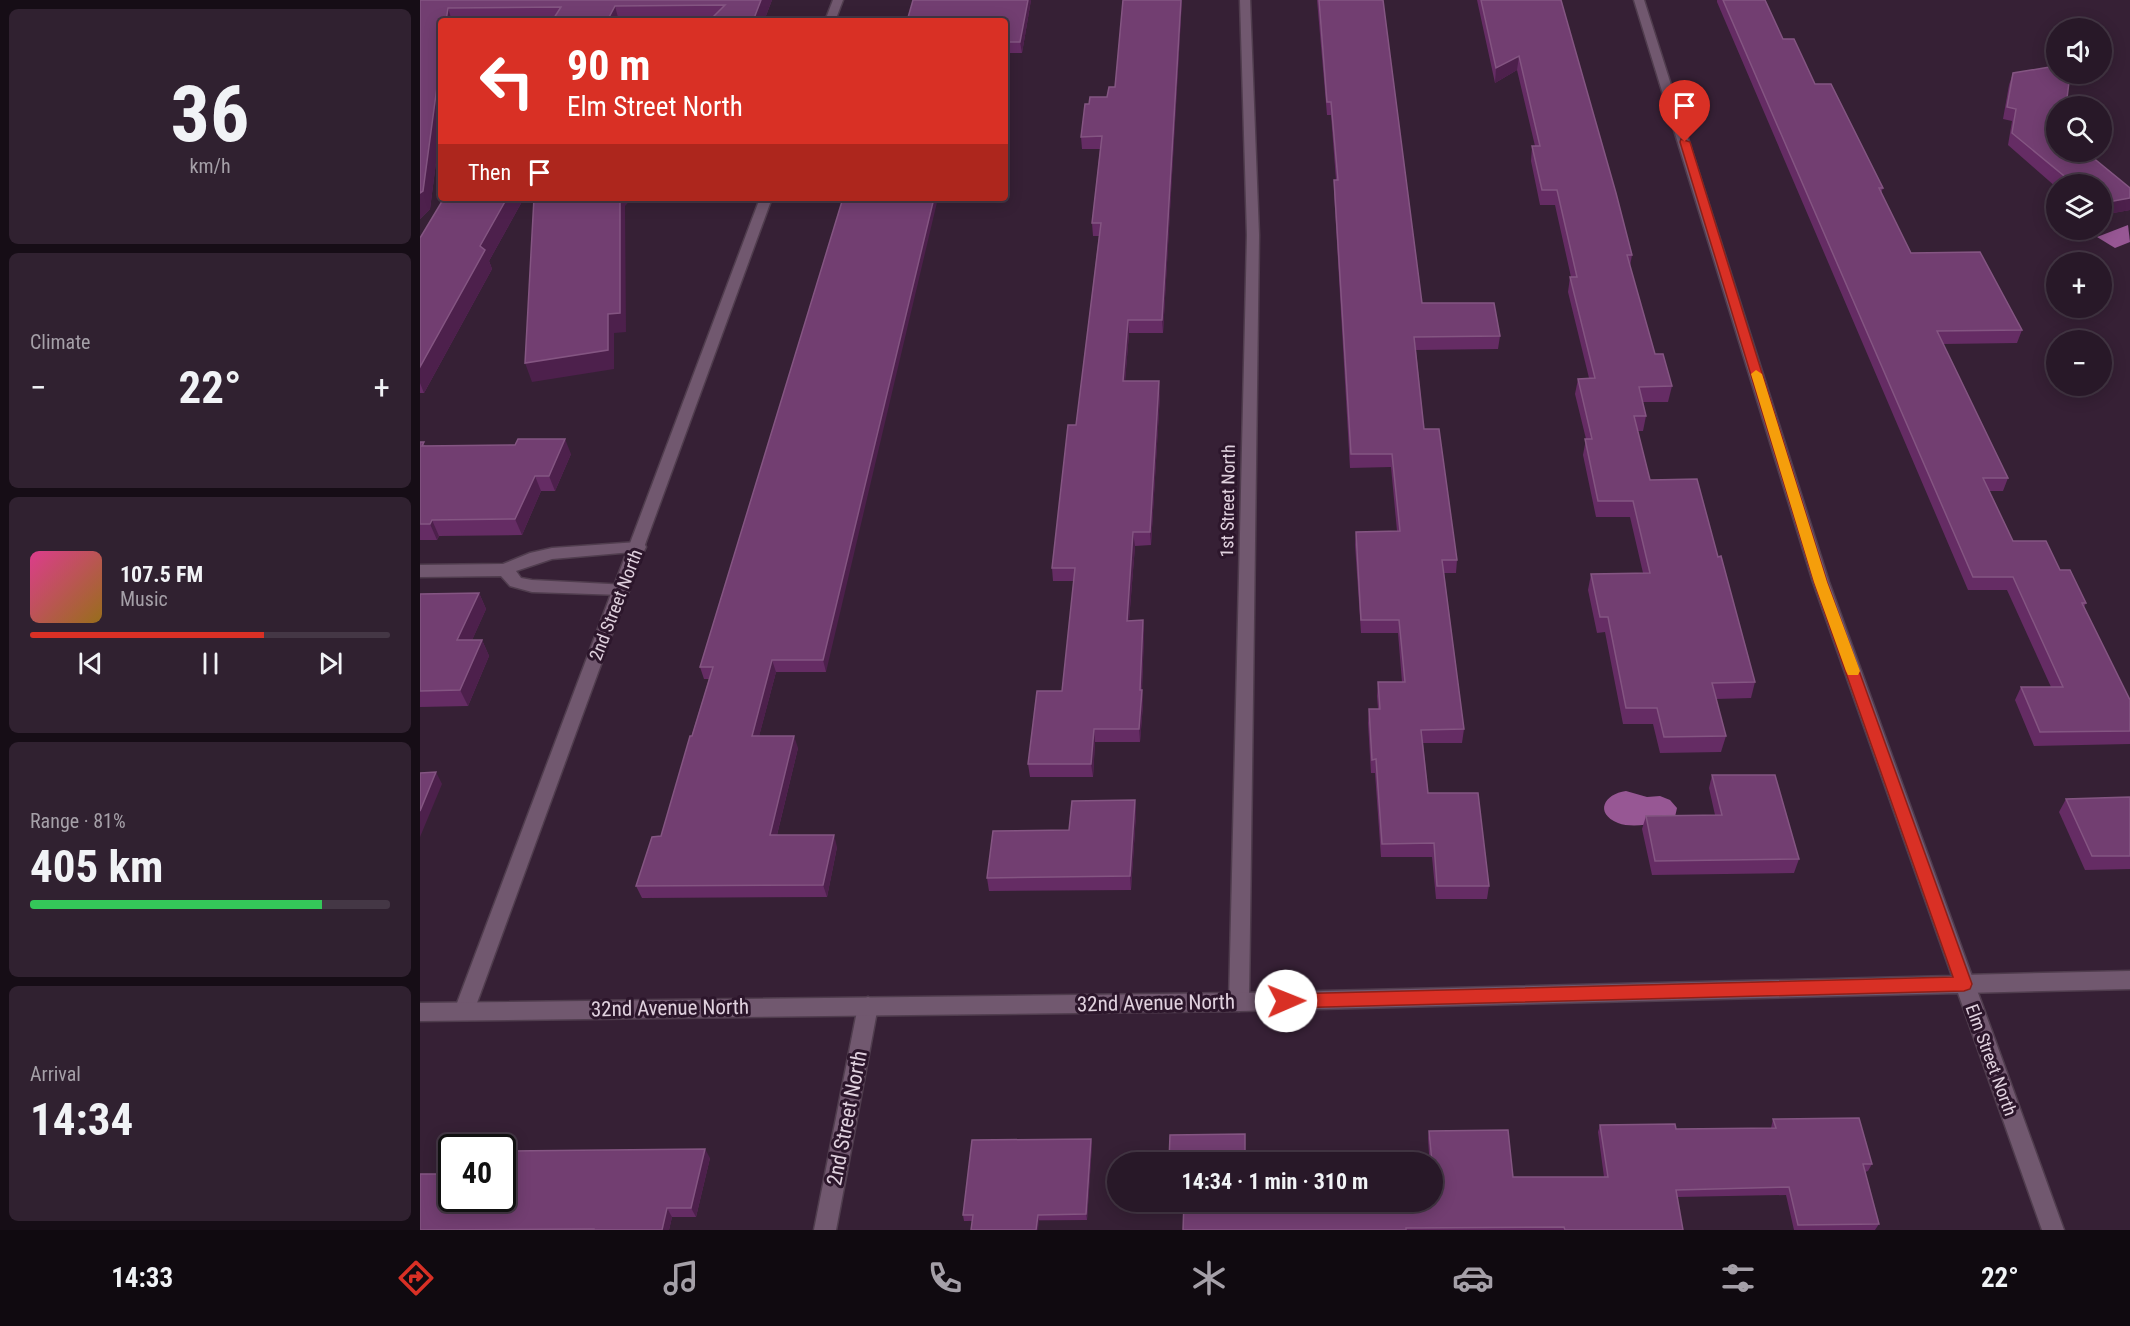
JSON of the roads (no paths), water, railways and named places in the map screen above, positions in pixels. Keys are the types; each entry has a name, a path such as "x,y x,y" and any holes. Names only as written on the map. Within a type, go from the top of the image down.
{"street":[{"path":"831,18 838,0"},
{"name":"1st Street North","path":"1239,1002 1253,236 1245,0"},
{"name":"Elm Street North","path":"1639,0 1821,582 2053,1230"},
{"name":"2nd Street North","path":"464,1011 765,201"},
{"path":"420,571 505,570 519,561 547,554 638,547"},
{"path":"505,570 516,582 532,586 622,589"},
{"name":"32nd Avenue North","path":"420,1012 1239,1002 2130,980"},
{"name":"2nd Street North","path":"825,1230 868,1006"}]}
